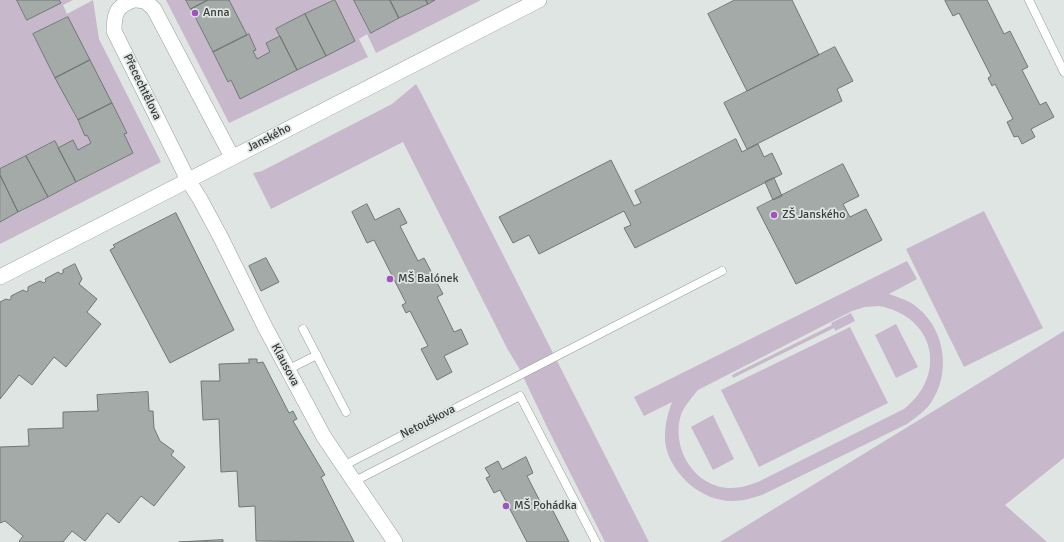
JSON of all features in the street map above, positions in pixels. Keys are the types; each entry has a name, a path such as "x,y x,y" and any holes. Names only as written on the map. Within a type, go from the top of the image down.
{"street":[{"name":"Přecechtělova","path":"188,180 114,31 114,19 118,10 126,3 135,0 145,2 154,9 232,157"},
{"name":"Janského","path":"0,277 539,0"},
{"name":"Klausova","path":"188,180 221,238 287,370 324,437 395,542"}],"lane":[{"path":"1029,0 1064,72"},
{"name":"Netouškova","path":"343,466 722,271"},
{"path":"303,329 346,412"},
{"path":"287,370 317,355"},
{"path":"353,482 520,396 596,542"}],"shaded area":[{"path":"0,0 17,0 27,20 60,3 59,0 73,0 63,5 67,14 93,0 99,39 161,162 0,244 0,222 133,153 124,134 127,132 67,17 33,35 85,135 87,135 91,143 78,150 73,141 58,148 55,141 0,169"},
{"path":"166,0 186,0 228,82 231,80 240,99 355,41 335,0 354,0 371,33 435,0 481,0 376,53 367,34 359,39 368,57 229,123"},
{"path":"229,0 334,0 276,29 280,36 266,43 270,52 257,59 253,51 256,50 249,34 247,35"},
{"path":"416,84 649,542 605,542 519,368 508,350 403,142 271,209 253,173 262,171 392,104"},
{"path":"984,211 1043,328 964,367 906,249"},
{"path":"907,261 917,279 889,294 912,304 928,318 935,329 940,342 942,354 943,367 937,393 928,407 907,424 762,495 740,500 721,500 710,497 690,485 675,468 666,447 666,424 672,402 644,416 634,397","holes":["879,306 898,312 913,322 923,334 929,348 930,364 927,380 918,395 904,409 758,482 745,486 731,488 718,486 706,481 696,473 688,463 682,451 679,438 679,425 682,412 698,390 852,311 865,307"]},
{"path":"851,313 855,321 835,331 834,328 733,378 732,375 832,325 831,323"},
{"path":"896,324 918,367 896,378 875,335"},
{"path":"850,327 888,403 759,467 721,390"},
{"path":"1064,331 1064,458 1005,505 1047,542 720,542"},
{"path":"713,415 734,459 713,470 691,427"}],"building":[{"path":"17,0 59,0 61,3 27,20"},
{"path":"186,0 208,0 191,9"},
{"path":"208,0 229,0 247,35 213,52 191,9"},
{"path":"335,0 355,41 326,56 305,14"},
{"path":"354,0 390,0 399,18 371,33"},
{"path":"390,0 426,0 428,4 399,18"},
{"path":"426,0 435,0 428,4"},
{"path":"735,0 792,0 819,55 747,91 708,14"},
{"path":"987,0 1004,34 1010,31 1028,67 1022,70 1040,105 1046,102 1054,117 1031,129 1035,137 1022,144 1018,136 1014,137 1007,122 1013,119 995,84 992,86 988,78 991,76 959,13 953,16 945,1"},
{"path":"305,14 326,56 297,70 276,29"},
{"path":"68,17 90,60 55,78 33,34"},
{"path":"249,34 256,50 253,51 257,59 270,52 266,43 280,36 297,70 240,99 231,80 228,82 213,52"},
{"path":"835,47 853,81 837,89 842,101 747,149 724,103"},
{"path":"90,60 112,103 78,120 55,78"},
{"path":"112,103 127,133 124,134 133,153 76,182 58,148 73,140 78,150 91,143 87,135 85,136 78,120"},
{"path":"736,139 742,152 758,144 764,157 772,153 782,174 635,248 624,228 631,225 624,211 539,254 529,235 513,243 499,217 611,160 634,206 641,203 635,191"},
{"path":"55,141 76,182 48,197 26,156"},
{"path":"26,156 48,197 18,212 0,175 0,169"},
{"path":"843,164 859,196 843,204 850,217 866,209 882,240 796,284 757,208"},
{"path":"0,175 18,212 0,222"},
{"path":"774,178 782,196 773,200 765,182"},
{"path":"367,204 375,220 399,208 407,223 400,226 418,261 424,258 443,294 437,297 454,332 461,329 468,344 444,356 452,372 437,380 421,349 428,346 410,311 406,313 402,305 406,303 374,240 367,243 352,212"},
{"path":"176,213 234,330 170,363 110,250 115,247 113,245"},
{"path":"266,258 279,282 261,291 249,266"},
{"path":"75,264 82,279 79,284 97,299 87,312 101,324 66,367 54,357 32,385 19,375 0,399 0,302 6,299 11,299 11,296 23,290 27,292 28,287 40,281 44,283 46,281 45,279 58,272 61,274 63,273 63,270"},
{"path":"249,359 257,359 257,363 263,362 289,413 293,411 297,419 293,421 325,475 321,477 354,542 256,541 255,506 239,507 237,471 221,472 219,419 203,420 201,381 220,381 219,364 249,363"},
{"path":"148,392 149,411 153,411 154,428 160,441 174,451 171,455 185,467 154,506 141,496 119,523 107,513 85,541 72,531 63,542 20,542 19,541 23,536 5,521 0,523 0,447 29,446 28,429 63,428 63,412 98,411 97,395"},
{"path":"526,457 533,473 527,476 545,511 551,507 569,542 527,542 500,490 494,493 486,478 490,476 485,468 498,461 502,469"},
{"path":"223,540 223,542 179,542"}],"place":[{"name":"Anna","path":"195,13"},
{"name":"ZŠ Janského","path":"774,215"},
{"name":"MŠ Balónek","path":"390,279"},
{"name":"MŠ Pohádka","path":"506,506"}]}
